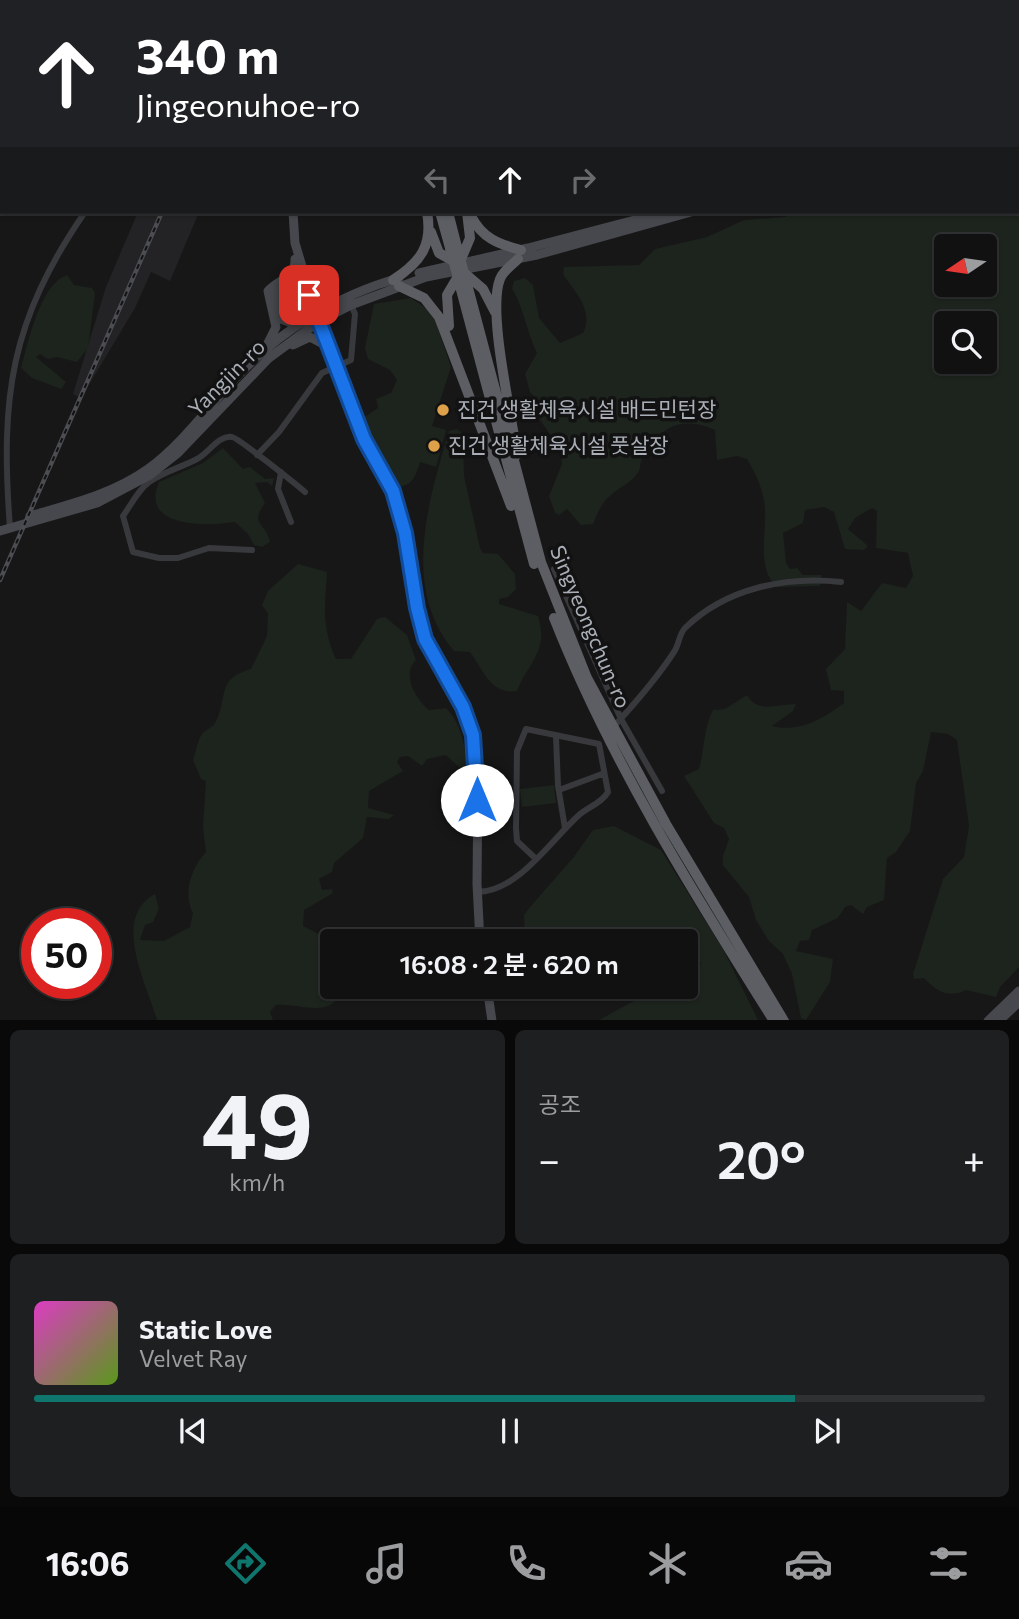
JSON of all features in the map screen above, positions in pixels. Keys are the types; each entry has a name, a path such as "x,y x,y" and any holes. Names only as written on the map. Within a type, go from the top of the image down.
{"highway":[{"path":"427,214 439,253 460,267 483,289 497,318"},
{"name":"Singyeongchun-ro","path":"441,214 454,247"},
{"name":"Singyeongchun-ro","path":"448,214 454,247 528,520 559,610 614,732 784,1020"},
{"path":"468,214 470,238 445,305 457,358 489,454 525,537"},
{"path":"469,214 483,234 519,254 501,276 497,318 528,520"},
{"path":"430,229 424,254 396,283 424,298 434,307 457,358"},
{"name":"Singyeongchun-ro","path":"464,285 525,537 566,649 596,713 681,868 774,1020"}],"main road":[{"path":"262,353 276,327 268,290 289,277 296,268 293,214"},
{"name":"Yangjin-ro","path":"519,254 658,214"},
{"name":"Yangjin-ro","path":"5,527 97,503 136,489 178,453 276,353 317,318 332,309 396,283 683,214"},
{"path":"295,243 327,346 364,439 393,491 401,518 425,639 463,707 473,735 478,778 479,929"},
{"path":"304,279 317,301 332,309 327,328 327,346"},
{"path":"305,320 294,324 281,319 275,293 282,286 295,283 309,295"},
{"name":"Yangjin-ro","path":"332,309 351,305 396,283"},
{"name":"Yangjin-ro","path":"5,527 97,496 149,469 175,446 262,353 305,320 317,318"},
{"path":"276,353 310,338 327,346"},
{"path":"988,1020 1019,991"},
{"path":"488,999 492,1020"},
{"path":"999,1020 1019,1002"}],"street":[{"path":"5,527 1,430 11,364 19,334 38,289 84,214"},
{"path":"257,455 279,432 322,373 352,360 355,314 351,305"},
{"path":"252,550 209,548 178,558 159,558 133,552 123,516 136,489 197,459 223,437 238,438 305,492"},
{"path":"281,472 278,489 291,522"},
{"path":"554,569 619,722 662,791"},
{"path":"619,722 676,649 683,630 708,611 765,583 841,582"},
{"path":"477,892 489,892 536,859 565,828 605,798 608,792 602,774 601,742 556,737 526,729 517,751 517,841 536,859"},
{"path":"556,737 559,790 565,828"},
{"path":"559,790 602,774"}],"shaded area":[{"path":"137,214 198,214 170,281 151,272 135,308 81,398 73,394 106,287"},
{"path":"793,214 1019,214 1019,967 1000,987 996,997 966,990 948,994 933,987 924,978 914,979 913,974 943,879 964,857 969,826 957,740 948,734 931,732 923,771 916,783 910,831 896,852 887,858 884,900 867,907 863,914 851,905 845,907 838,918 812,930 809,940 800,941 796,951 833,959 830,982 806,1020 801,1018 792,974 783,954 769,941 756,920 749,897 723,865 729,839 724,828 714,823 684,776 699,769 707,724 713,710 725,709 747,695 751,701 762,706 796,704 793,711 772,726 792,728 819,719 844,703 844,691 831,690 826,669 845,649 847,602 861,611 882,583 906,588 913,576 908,553 876,548 877,511 872,508 855,518 848,529 868,546 864,550 845,549 834,512 824,507 805,510 803,523 783,533 786,563 790,569 797,568 803,575 822,575 820,586 777,587 771,580 765,562 765,505 762,491 747,459 737,456 717,460 715,430 683,424 665,430 650,445 636,475 607,499 593,524 581,525 567,509 559,515 555,513 549,496 562,464 560,450 539,418 541,404 530,392 525,374 537,353 512,289 514,281 525,278 533,285 539,318 560,343 583,333 586,325 585,309 563,274 564,267 639,265 655,249 707,237 744,220"},
{"path":"67,275 74,285 92,288 95,293 88,348 77,362 57,357 48,359 40,354 36,357 66,382 61,389 32,378 21,368 42,302 49,290"},
{"path":"411,298 433,313 451,367 432,426 446,430 436,467 420,462 413,479 398,487 366,430 363,418 378,408 376,399 391,393 397,380 390,370 368,359 365,348 374,304"},
{"path":"457,429 463,434 464,476 480,548 483,553 498,554 515,574 516,589 508,597 499,599 499,604 538,616 541,628 536,656 517,691 508,691 494,685 470,652 454,651 438,626 428,600 424,572 427,515 449,431"},
{"path":"223,448 243,469 250,467 265,479 274,478 272,486 267,482 255,483 265,503 258,520 270,542 262,547 254,545 248,534 235,522 209,524 179,521 159,509 155,497 159,482 203,463"},
{"path":"298,564 327,572 326,626 336,659 351,659 377,619 385,617 407,635 416,660 410,673 412,686 419,700 429,710 446,708 452,715 463,739 468,776 446,755 427,759 422,766 408,756 400,757 397,762 403,771 369,791 368,808 394,815 389,819 367,817 363,838 334,863 332,872 319,879 322,890 332,889 333,893 304,910 303,926 317,933 320,940 320,999 337,999 332,1004 315,1008 276,1005 270,1012 273,1020 157,1020 136,954 133,936 135,919 142,905 155,894 159,909 153,922 145,925 140,940 164,941 190,927 193,913 188,897 190,881 206,852 203,827 206,781 201,779 193,760 202,734 215,723 227,684 240,673 251,669 267,636 268,614 262,605 268,591"},
{"path":"554,785 556,803 522,807 520,789"},
{"path":"614,826 661,850 723,949 758,1020 599,1020 637,999 698,999 698,970 701,963 698,958 698,929 525,929 524,915 573,858 593,830"}],"railway":[{"path":"0,580 161,214"}],"place":[{"name":"진건 생활체육시설 배드민턴장","path":"443,410"},
{"name":"진건 생활체육시설 풋살장","path":"434,446"}],"route":[{"path":"309,295 321,333 364,439 393,491 405,533 417,608 425,639 463,707 473,735 478,778 477,800"}]}
